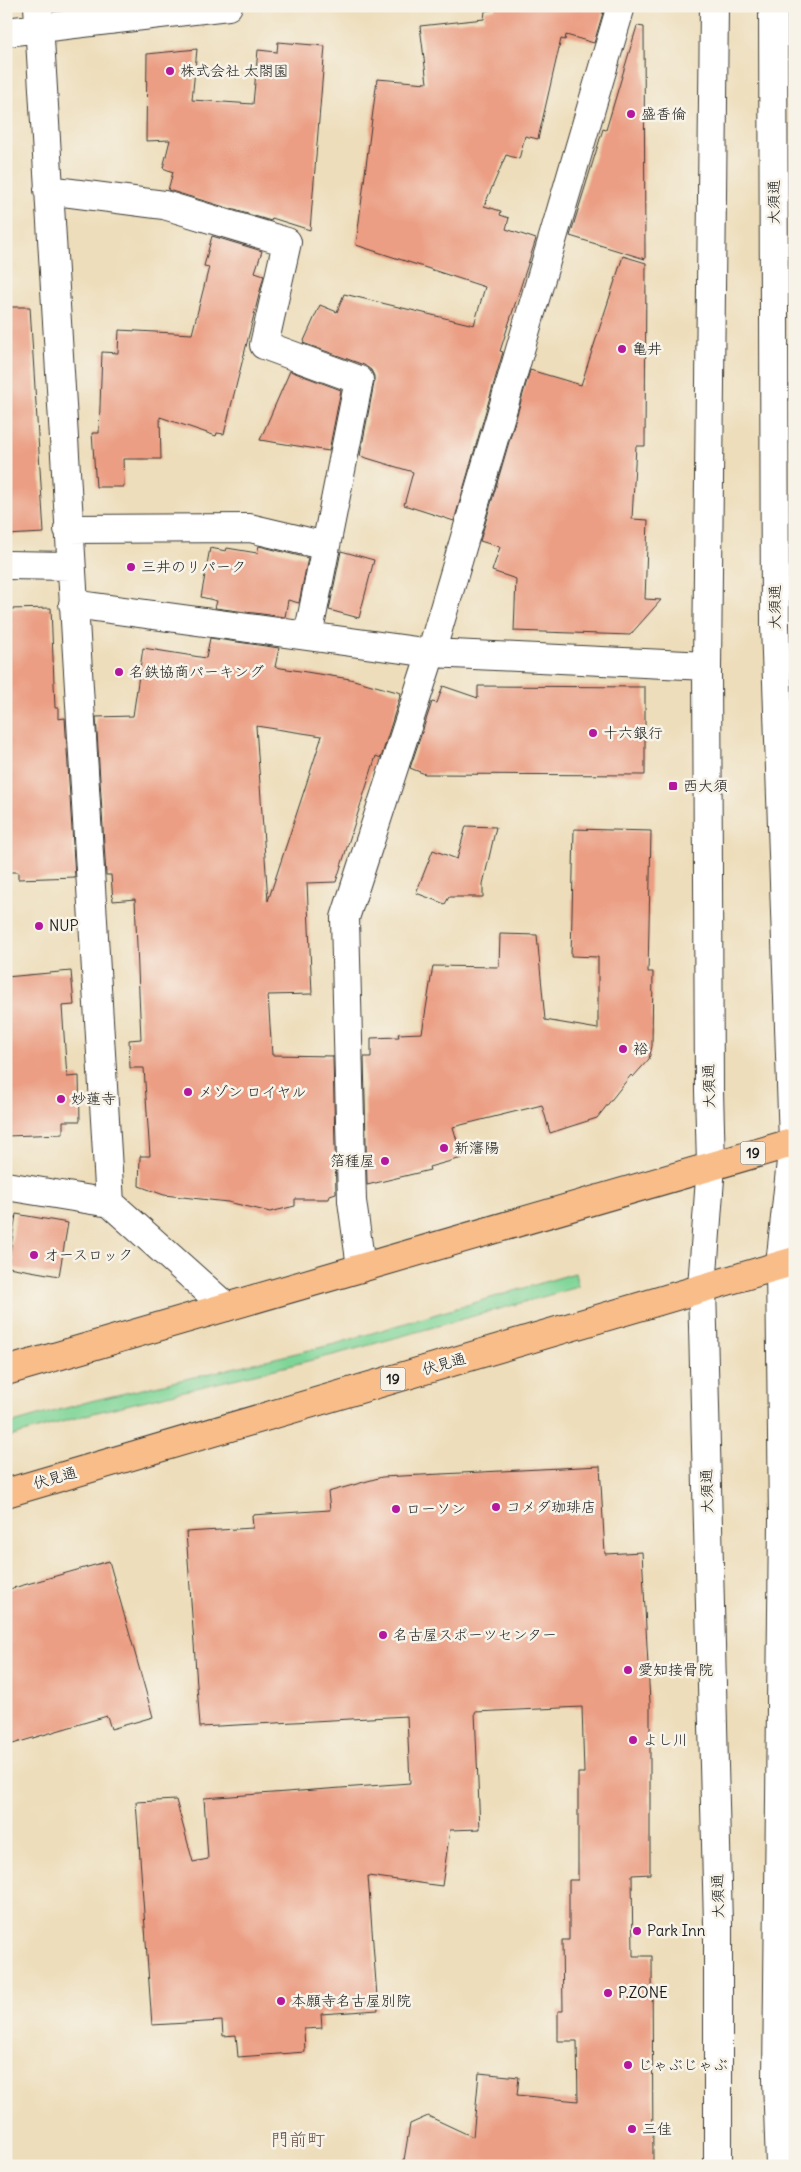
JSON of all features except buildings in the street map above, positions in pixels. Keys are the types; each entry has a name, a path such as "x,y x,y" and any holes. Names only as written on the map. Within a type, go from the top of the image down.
{"highway":[{"name":"19","path":"6,1371 794,1142"},
{"name":"伏見通","path":"6,1493 702,1287 790,1269"}],"street":[{"path":"6,32 39,17 228,6"},
{"path":"362,1268 352,1201 345,918 431,654 621,6"},
{"name":"大須通","path":"714,6 706,666 709,1091 712,1165 702,1287 718,1924 718,2166"},
{"name":"大須通","path":"773,6 785,267 785,623 794,1142 790,1269 787,1932 777,2078 780,2166"},
{"path":"39,17 68,529 110,1203"},
{"path":"48,190 164,205 287,242 264,345 359,380 308,636"},
{"path":"68,529 250,528 326,546"},
{"path":"6,565 71,566"},
{"path":"73,604 431,654 706,666"},
{"path":"6,1186 110,1203 226,1308"}],"green space":[{"path":"575,1273 578,1287 337,1354 93,1413 6,1438 6,1425 91,1401 335,1344"}],"place":[{"name":"株式会社 太閤園","path":"170,71"},
{"name":"盛香倫","path":"631,114"},
{"name":"亀井","path":"622,349"},
{"name":"三井のリパーク","path":"131,567"},
{"name":"名鉄協商パーキング","path":"119,672"},
{"name":"十六銀行","path":"593,733"},
{"name":"西大須","path":"673,786"},
{"name":"NUP","path":"39,926"},
{"name":"裕","path":"623,1049"},
{"name":"メゾン ロイヤル","path":"188,1092"},
{"name":"妙蓮寺","path":"61,1099"},
{"name":"新瀋陽","path":"444,1148"},
{"name":"箔種屋","path":"385,1161"},
{"name":"オースロック","path":"34,1255"},
{"name":"コメダ珈琲店","path":"496,1507"},
{"name":"ローソン","path":"396,1509"},
{"name":"名古屋スポーツセンター","path":"383,1635"},
{"name":"愛知接骨院","path":"628,1670"},
{"name":"よし川","path":"633,1740"},
{"name":"Park Inn","path":"637,1931"},
{"name":"P.ZONE","path":"608,1993"},
{"name":"本願寺名古屋別院","path":"281,2001"},
{"name":"じゃぶじゃぶ","path":"628,2065"},
{"name":"三佳","path":"632,2129"}],"district":[{"name":"門前町","path":"298,2140"}]}
